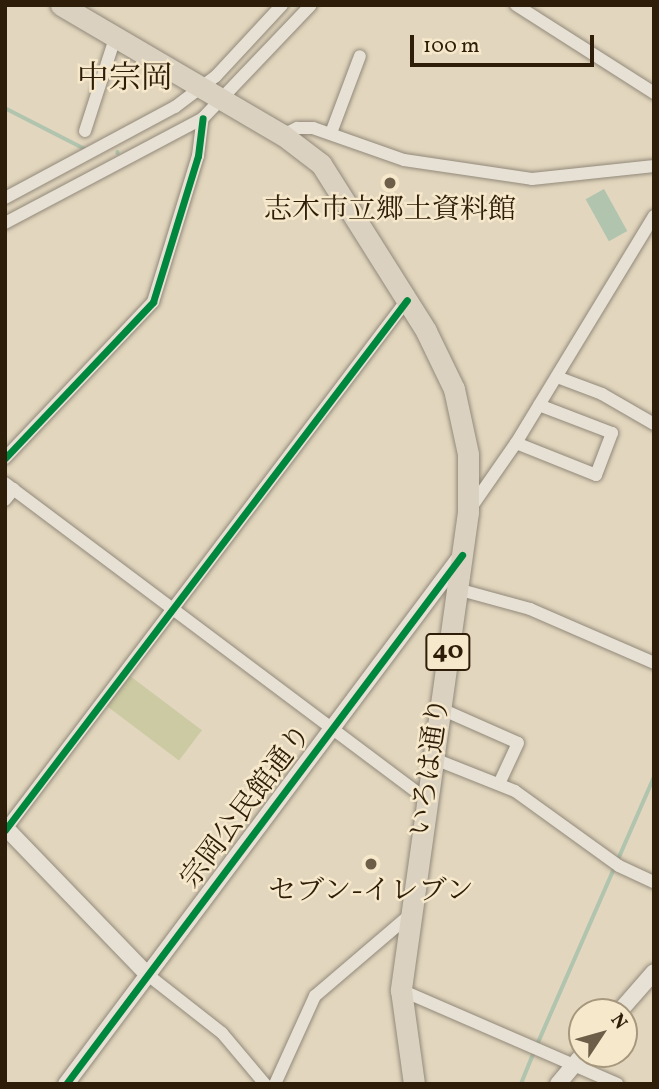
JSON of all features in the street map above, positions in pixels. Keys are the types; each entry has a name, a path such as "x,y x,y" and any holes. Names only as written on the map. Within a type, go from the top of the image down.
{"main road":[{"name":"いろは通り","path":"61,5 311,154 338,185 407,300 454,389 468,454 468,512 401,990 414,1084"}],"street":[{"path":"5,458 153,302 198,156 203,118 211,95 282,5"},
{"path":"5,198 211,95 311,5"},
{"path":"516,5 654,93"},
{"path":"85,131 115,38"},
{"path":"331,133 360,56"},
{"path":"5,223 203,118"},
{"path":"283,135 297,128 331,133 414,163 532,178 654,166"},
{"path":"468,512 516,443 654,216"},
{"path":"265,1084 222,1033 148,975 6,829 407,300"},
{"path":"557,377 602,394 654,424"},
{"path":"516,443 596,475 612,433 539,405"},
{"path":"5,500 10,486 426,799"},
{"name":"宗岡公民館通り","path":"66,1084 462,555"},
{"path":"457,589 530,609 654,663"},
{"path":"439,708 518,743 499,785"},
{"path":"432,758 514,791 614,862 654,882"},
{"path":"275,1084 310,1002 410,915"},
{"path":"632,998 654,972"},
{"path":"401,990 534,1047 568,1056"},
{"path":"558,1084 571,1068"},
{"path":"593,1068 617,1084"}],"shaded area":[{"path":"604,189 627,231 609,241 586,199"},
{"path":"130,676 202,730 179,761 107,706"}],"waterway":[{"path":"5,108 85,149"},
{"path":"537,1045 654,777"},
{"path":"521,1084 534,1052"}],"cycle path":[{"path":"5,458 153,302 198,156 203,118"},
{"path":"5,830 407,300"},
{"path":"66,1084 462,555"}],"place":[{"name":"志木市立郷土資料館","path":"390,183"},
{"name":"セブン-イレブン","path":"371,864"}],"district":[{"name":"中宗岡","path":"125,80"}]}
